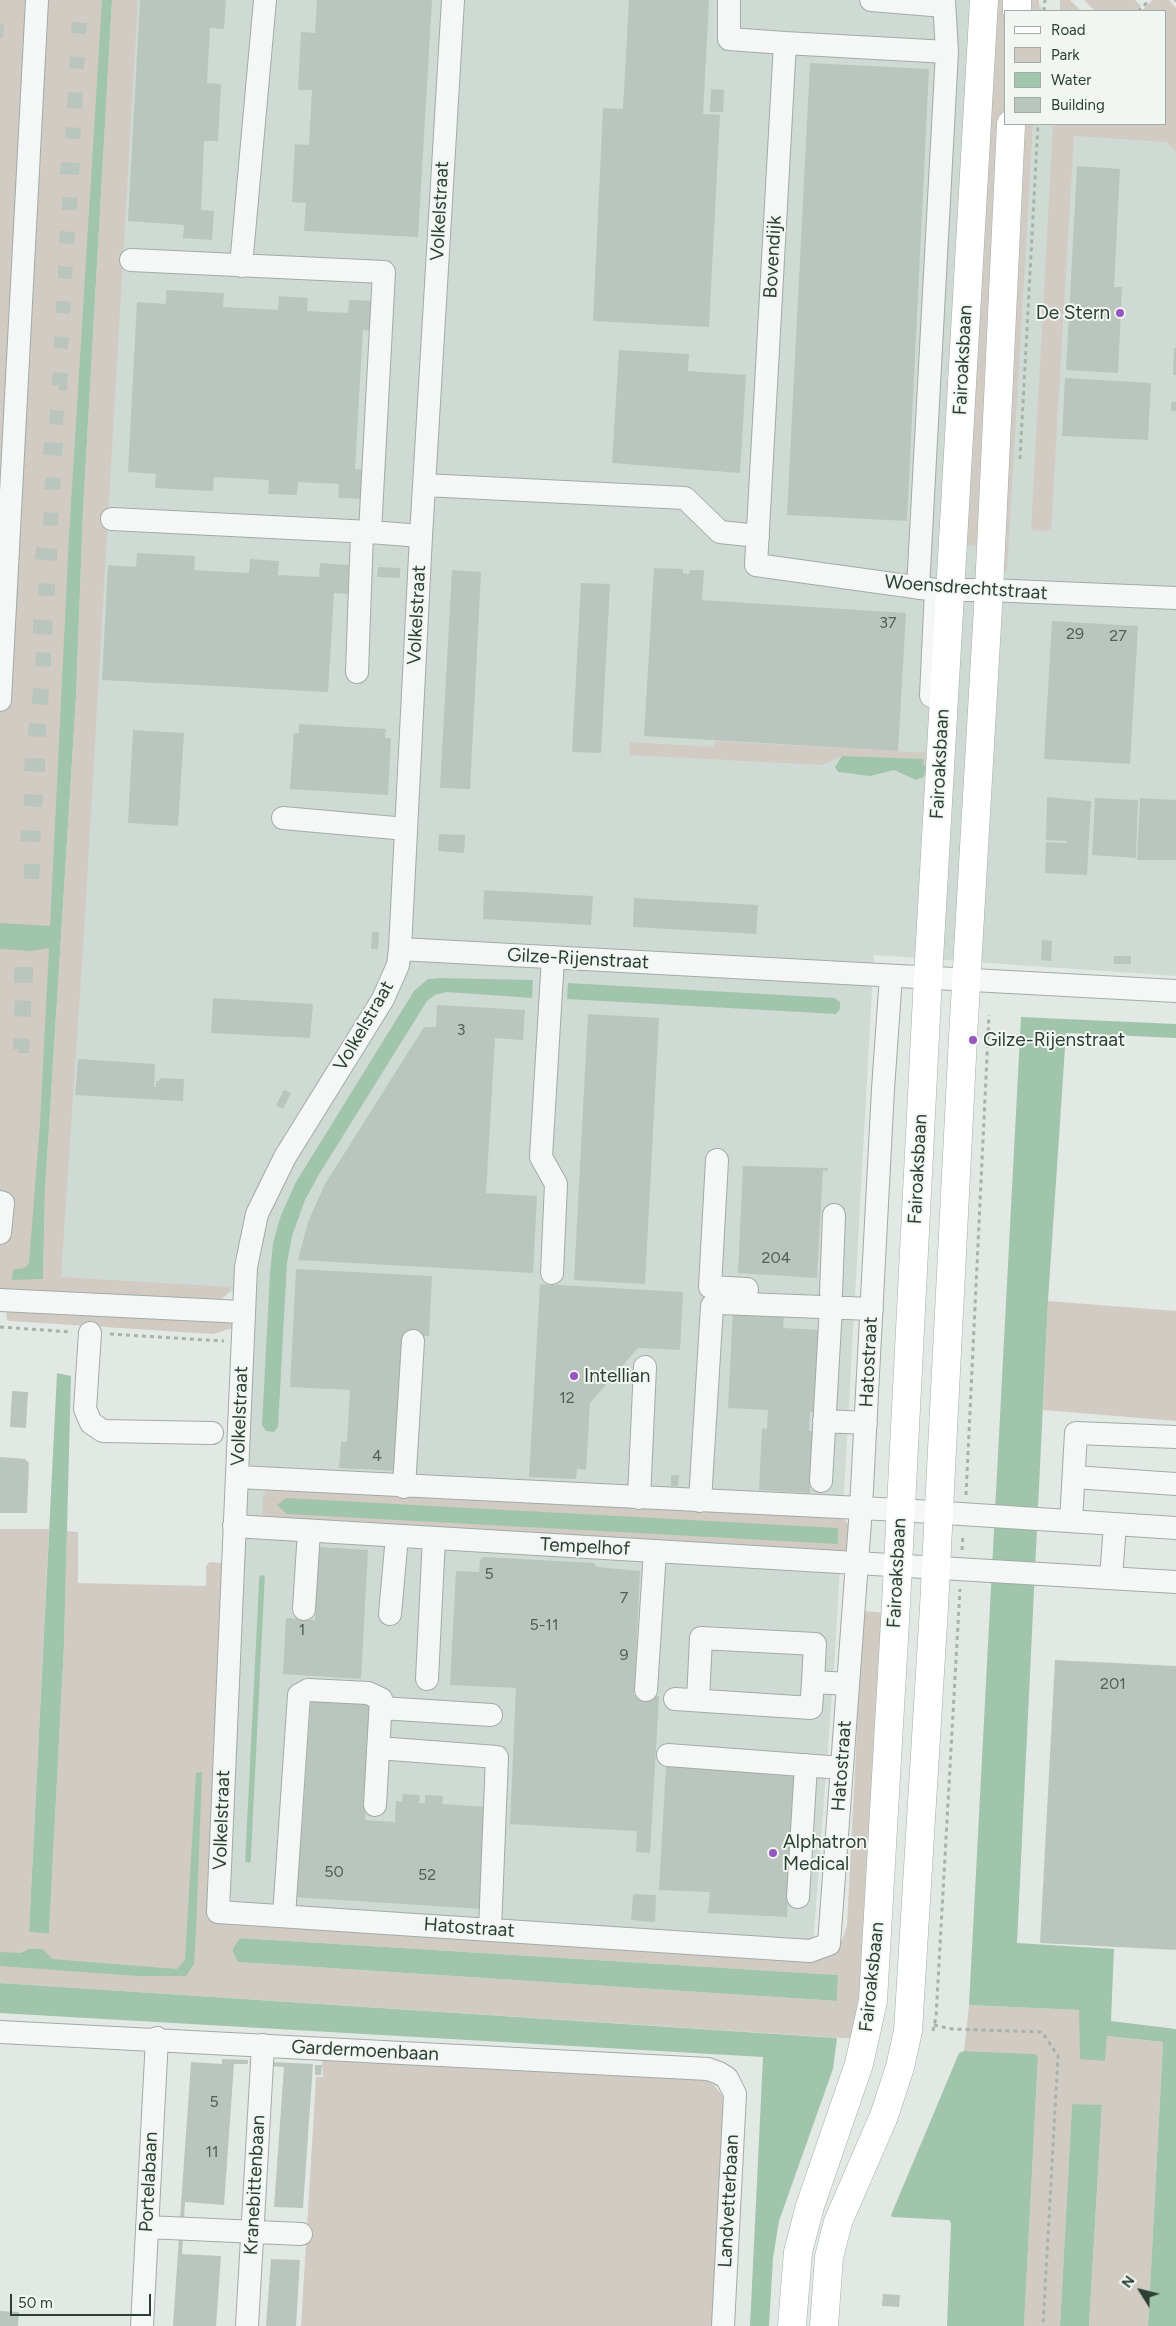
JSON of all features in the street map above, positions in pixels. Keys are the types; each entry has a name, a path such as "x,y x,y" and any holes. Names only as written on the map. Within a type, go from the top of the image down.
{"main road":[{"name":"Fairoaksbaan","path":"792,2326 798,2252 805,2224 859,2064 873,2002 898,1565 928,978 934,589 984,0"},
{"name":"Fairoaksbaan","path":"824,2326 829,2257 838,2222 884,2116 900,2068 908,2032 936,1568 963,1037 968,980 989,590 1012,125"}],"street":[{"path":"0,700 37,0"},
{"path":"241,266 264,0"},
{"name":"Volkelstraat","path":"218,1912 246,1267 257,1214 285,1157 383,999 398,965 400,949 421,536 453,0"},
{"path":"729,0 729,38 947,52"},
{"path":"871,0 944,3 947,52 934,589 928,747"},
{"name":"Bovendijk","path":"756,565 785,43"},
{"path":"131,260 384,272 357,672"},
{"path":"424,485 685,498 720,532 758,536"},
{"path":"112,519 421,536"},
{"name":"Woensdrechtstraat","path":"756,565 934,589 1176,598"},
{"path":"283,818 406,829"},
{"name":"Gilze-Rijenstraat","path":"400,949 1176,991"},
{"path":"552,958 541,1157 556,1184 552,1273"},
{"name":"Hatostraat","path":"218,1912 810,1951 829,1944 861,1508 891,976"},
{"path":"717,1160 710,1287 831,1300 872,1302"},
{"path":"0,1202 3,1203 0,1233"},
{"path":"821,1482 834,1215"},
{"path":"0,1298 243,1312"},
{"path":"700,1501 712,1306 720,1303 831,1300"},
{"path":"90,1333 85,1409 91,1423 103,1431 212,1433"},
{"path":"404,1486 413,1341"},
{"path":"639,1498 645,1367"},
{"path":"824,1421 866,1423"},
{"path":"1071,1521 1076,1433 1176,1437"},
{"path":"238,1477 939,1512 1176,1528"},
{"path":"1074,1477 1176,1484"},
{"path":"1111,1578 1114,1524"},
{"name":"Tempelhof","path":"234,1526 1176,1582"},
{"path":"304,1609 308,1531"},
{"path":"390,1614 396,1536"},
{"path":"426,1679 434,1538"},
{"path":"646,1690 655,1551"},
{"path":"675,1699 811,1708 815,1644 701,1638 698,1700"},
{"path":"813,1682 848,1684"},
{"path":"284,1916 298,1695 308,1690 368,1693 381,1699 375,1805"},
{"path":"381,1708 491,1715"},
{"path":"378,1748 497,1756 490,1930"},
{"path":"668,1755 842,1768"},
{"path":"798,1897 806,1765"},
{"name":"Gardermoenbaan","path":"0,2032 157,2038 708,2069 728,2078"},
{"name":"Portelabaan","path":"142,2326 157,2038"},
{"name":"Kranebittenbaan","path":"247,2326 263,2045"},
{"name":"Landvetterbaan","path":"722,2326 735,2094 728,2078"},
{"path":"147,2227 301,2234"}],"path":[{"path":"1143,0 1146,4"},
{"path":"1139,10 1150,0"},
{"path":"0,1327 242,1342"},
{"path":"934,2025 952,2029 1042,2032 1058,2056 1043,2326"}],"shaded area":[{"path":"119,0 1036,0 1044,10 1004,10 1004,125 1150,125 1176,152 1176,976 874,955 835,1655 811,1972 205,1935 222,1611 243,1292 48,1302"}],"green space":[{"path":"0,0 105,0 39,1279 43,1279 45,1191 76,697 83,511 112,0 138,0 84,934 61,1277 231,1287 227,1295 221,1299 208,1302 233,1321 233,1328 213,1334 10,1321 7,1320 6,1314 8,1309 0,1308"},
{"path":"988,0 1013,0 1004,10 1005,125 979,545 965,545"},
{"path":"1026,0 1039,0 1039,10 1025,10"},
{"path":"1060,0 1070,0 1080,10 1060,10"},
{"path":"1084,0 1135,0 1141,6 1136,10 1094,10"},
{"path":"1153,0 1169,0 1176,8 1176,152 1166,142 1074,136 1051,531 1031,530 1053,125 1166,125 1166,10 1142,10"},
{"path":"1019,125 1033,125 1007,572 995,560"},
{"path":"715,741 931,753 931,766 923,765 923,760 842,756 822,765 629,755 630,742 714,747"},
{"path":"1048,1301 1176,1311 1176,1421 1043,1410"},
{"path":"272,1487 840,1516 850,1525 850,1546 846,1552 264,1519 262,1512 263,1497 266,1490"},
{"path":"0,1529 49,1529 29,1932 49,1934 64,1645 67,1531 78,1532 78,1583 206,1586 206,1566 210,1562 224,1563 207,1919 812,1959 834,1950 843,1938 847,1926 863,1611 886,1613 858,2039 0,1983","holes":["240,1938 838,1975 837,2001 238,1962 232,1950"]},
{"path":"969,2005 1080,2010 1080,2059 1107,2036 1163,2042 1148,2326 1089,2326 1102,2106 1072,2104 1060,2326 1024,2326 1038,2057 1036,2054 964,2051"},
{"path":"322,2058 704,2079 713,2084 722,2095 724,2103 712,2326 301,2326 316,2077 323,2077"}],"water":[{"path":"102,0 112,0 83,511 76,697 45,1191 43,1279 12,1280 13,1270 26,1267 29,1263 40,1123 49,948 32,951 0,949 0,923 50,926 69,536"},
{"path":"842,756 924,759 923,765 926,766 924,777 916,780 894,770 870,776 838,772 835,767"},
{"path":"428,979 533,980 532,998 446,992 435,995 427,1001 318,1176 305,1200 292,1236 287,1263 278,1427 274,1432 266,1431 262,1425 270,1273 273,1243 281,1215 296,1182 414,991"},
{"path":"568,983 835,998 840,1002 840,1009 836,1014 567,999"},
{"path":"1021,1017 1176,1024 1176,1038 1066,1033 1048,1301 1017,1943 1114,1949 1111,2021 1176,2029 1176,2326 1148,2326 1163,2042 1107,2036 1105,2061 1080,2059 1079,2010 969,2005"},
{"path":"57,1373 71,1376 64,1645 49,1934 29,1932"},
{"path":"286,1498 838,1528 838,1544 287,1514 277,1505"},
{"path":"202,1772 194,1964 186,1976 137,1976 0,1966 0,1952 21,1953 29,1949 43,1949 52,1959 177,1969 185,1960 196,1773"},
{"path":"240,1938 838,1975 837,2001 238,1962 232,1950"},
{"path":"0,1983 837,2038 833,2069 779,2221 773,2258 769,2326 750,2326 763,2057 0,2013"},
{"path":"964,2051 1036,2054 1038,2057 1024,2326 947,2326 951,2223 949,2220 892,2217 891,2215 959,2053"},
{"path":"1072,2104 1102,2105 1089,2326 1060,2326"}],"building":[{"path":"140,0 226,0 224,29 210,28 207,83 221,84 218,141 204,141 201,210 214,211 212,240 183,238 184,225 128,221"},
{"path":"317,0 432,0 418,237 304,231 306,203 292,202 295,144 309,145 312,90 298,90 301,32 315,33"},
{"path":"629,0 709,0 703,114 720,115 709,327 593,321 603,108 623,109"},
{"path":"72,22 87,23 86,34 71,33"},
{"path":"0,24 4,24 3,38 0,37"},
{"path":"70,56 85,57 84,69 69,68"},
{"path":"810,63 929,69 907,521 787,515"},
{"path":"711,89 724,90 723,112 710,112"},
{"path":"68,92 83,93 82,109 67,108"},
{"path":"66,127 81,128 80,139 65,138"},
{"path":"61,162 80,163 79,175 60,174"},
{"name":"De Stern","path":"1077,166 1120,169 1114,287 1122,287 1118,373 1066,370"},
{"path":"62,197 78,198 77,210 62,210"},
{"path":"60,231 75,232 74,244 59,243"},
{"path":"58,266 73,267 72,279 58,278"},
{"path":"166,290 224,293 223,307 278,310 279,296 308,298 307,311 348,313 349,300 378,301 377,331 363,330 355,469 369,470 368,499 338,498 339,484 298,482 297,495 268,494 269,480 214,477 213,491 155,488 156,474 128,472 137,302 166,304"},
{"path":"56,301 71,302 70,314 56,313"},
{"path":"54,336 69,337 68,349 54,348"},
{"path":"1174,348 1176,348 1176,375 1173,375"},
{"path":"619,350 689,354 688,371 746,375 740,473 612,463"},
{"path":"53,372 68,373 67,391 58,390 59,385 51,385"},
{"path":"1065,378 1151,383 1148,440 1062,436"},
{"path":"1171,402 1176,402 1176,411 1171,411"},
{"path":"50,410 64,411 63,425 49,424"},
{"path":"44,442 63,443 62,456 43,455"},
{"path":"46,477 61,478 60,490 44,489"},
{"path":"44,512 59,513 58,526 43,525"},
{"path":"36,547 57,549 57,561 35,559"},
{"path":"137,553 195,556 194,570 249,573 250,559 279,561 278,575 319,577 320,563 349,565 348,594 334,593 328,692 102,680 108,565 136,567"},
{"path":"378,567 400,568 400,578 377,577"},
{"path":"654,568 683,569 683,573 689,574 690,570 704,570 702,600 906,613 898,751 644,736"},
{"path":"452,570 481,572 470,789 440,788"},
{"path":"39,583 55,584 55,596 38,596"},
{"path":"581,583 610,584 601,753 572,752"},
{"path":"33,619 53,621 52,635 33,634"},
{"path":"1052,621 1138,626 1130,764 1044,759"},
{"path":"36,652 51,653 51,667 35,666"},
{"path":"33,688 49,689 48,705 32,704"},
{"path":"29,723 46,724 46,737 28,736"},
{"path":"299,724 386,729 385,738 391,738 388,795 290,789 294,733 299,733"},
{"path":"133,730 184,733 178,826 128,823"},
{"path":"25,758 45,759 45,772 24,771"},
{"path":"24,794 43,795 42,807 24,806"},
{"path":"1047,797 1091,801 1087,875 1045,873 1046,842 1067,843 1067,841 1046,840"},
{"path":"1095,798 1138,800 1136,858 1092,855"},
{"path":"1140,798 1176,800 1176,860 1137,860"},
{"path":"21,830 41,831 40,842 20,841"},
{"path":"439,834 465,835 464,853 438,851"},
{"path":"24,864 40,864 39,879 24,879"},
{"path":"484,890 593,896 591,925 483,919"},
{"path":"634,898 758,905 756,934 633,927"},
{"path":"372,932 379,932 378,949 371,949"},
{"path":"1042,940 1052,941 1051,961 1041,960"},
{"path":"1114,956 1131,956 1131,964 1114,964"},
{"path":"14,967 33,967 33,983 14,983"},
{"path":"213,998 313,1004 310,1038 211,1033"},
{"path":"15,1000 31,1001 31,1017 14,1016"},
{"path":"437,1005 525,1010 523,1040 495,1038 486,1193 537,1196 533,1273 298,1260 308,1222 325,1184 424,1027 436,1027"},
{"path":"588,1014 659,1018 645,1284 574,1280"},
{"path":"14,1038 30,1039 29,1053 18,1053 18,1049 13,1049"},
{"path":"78,1059 155,1064 154,1087 156,1087 156,1081 159,1081 160,1078 184,1079 183,1101 75,1095"},
{"path":"284,1090 291,1093 283,1109 276,1105"},
{"path":"743,1166 828,1168 828,1171 823,1170 817,1278 738,1273"},
{"path":"296,1269 432,1276 429,1336 405,1335 398,1471 339,1468 341,1442 347,1442 350,1390 290,1387"},
{"name":"Intellian","path":"540,1284 683,1292 680,1350 638,1348 590,1403 586,1470 577,1469 576,1479 529,1477"},
{"path":"733,1309 784,1312 783,1328 819,1330 815,1412 810,1412 809,1431 814,1431 810,1493 759,1490 762,1428 767,1429 768,1410 728,1408"},
{"path":"12,1391 28,1392 26,1428 10,1427"},
{"path":"0,1457 25,1459 29,1463 27,1513 0,1513"},
{"path":"671,1475 679,1475 678,1486 671,1486"},
{"path":"319,1547 368,1550 361,1679 283,1674 286,1618 315,1620"},
{"path":"483,1557 594,1563 597,1567 640,1571 634,1695 659,1696 650,1853 636,1852 637,1831 510,1824 516,1688 450,1685 456,1571 479,1572 480,1560"},
{"path":"1055,1660 1176,1666 1176,1950 1040,1943"},
{"path":"311,1699 373,1702 365,1820 395,1822 396,1801 402,1802 403,1794 420,1795 419,1803 425,1803 425,1795 443,1796 442,1804 487,1807 482,1909 292,1897 297,1828 302,1829"},
{"path":"666,1766 795,1773 787,1917 708,1913 710,1892 659,1890"},
{"path":"633,1894 656,1895 655,1922 631,1920"},
{"path":"222,2059 248,2060 248,2064 234,2064 224,2205 185,2202 184,2219 180,2219 191,2062 222,2064"},
{"path":"270,2062 313,2064 303,2208 274,2207 284,2067 269,2066"},
{"path":"315,2065 322,2065 321,2075 315,2075"},
{"path":"179,2237 183,2237 182,2254 221,2256 216,2326 173,2326"},
{"path":"271,2259 300,2260 296,2326 266,2326"},
{"path":"883,2294 900,2295 899,2307 882,2306"},
{"path":"0,2311 19,2312 18,2326 0,2326"}],"waterway":[{"path":"248,1860 262,1578"}],"place":[{"name":"De Stern","path":"1120,313"},
{"name":"Gilze-Rijenstraat","path":"973,1040"},
{"name":"Intellian","path":"574,1376"},
{"name":"Alphatron Medical","path":"773,1853"}]}
